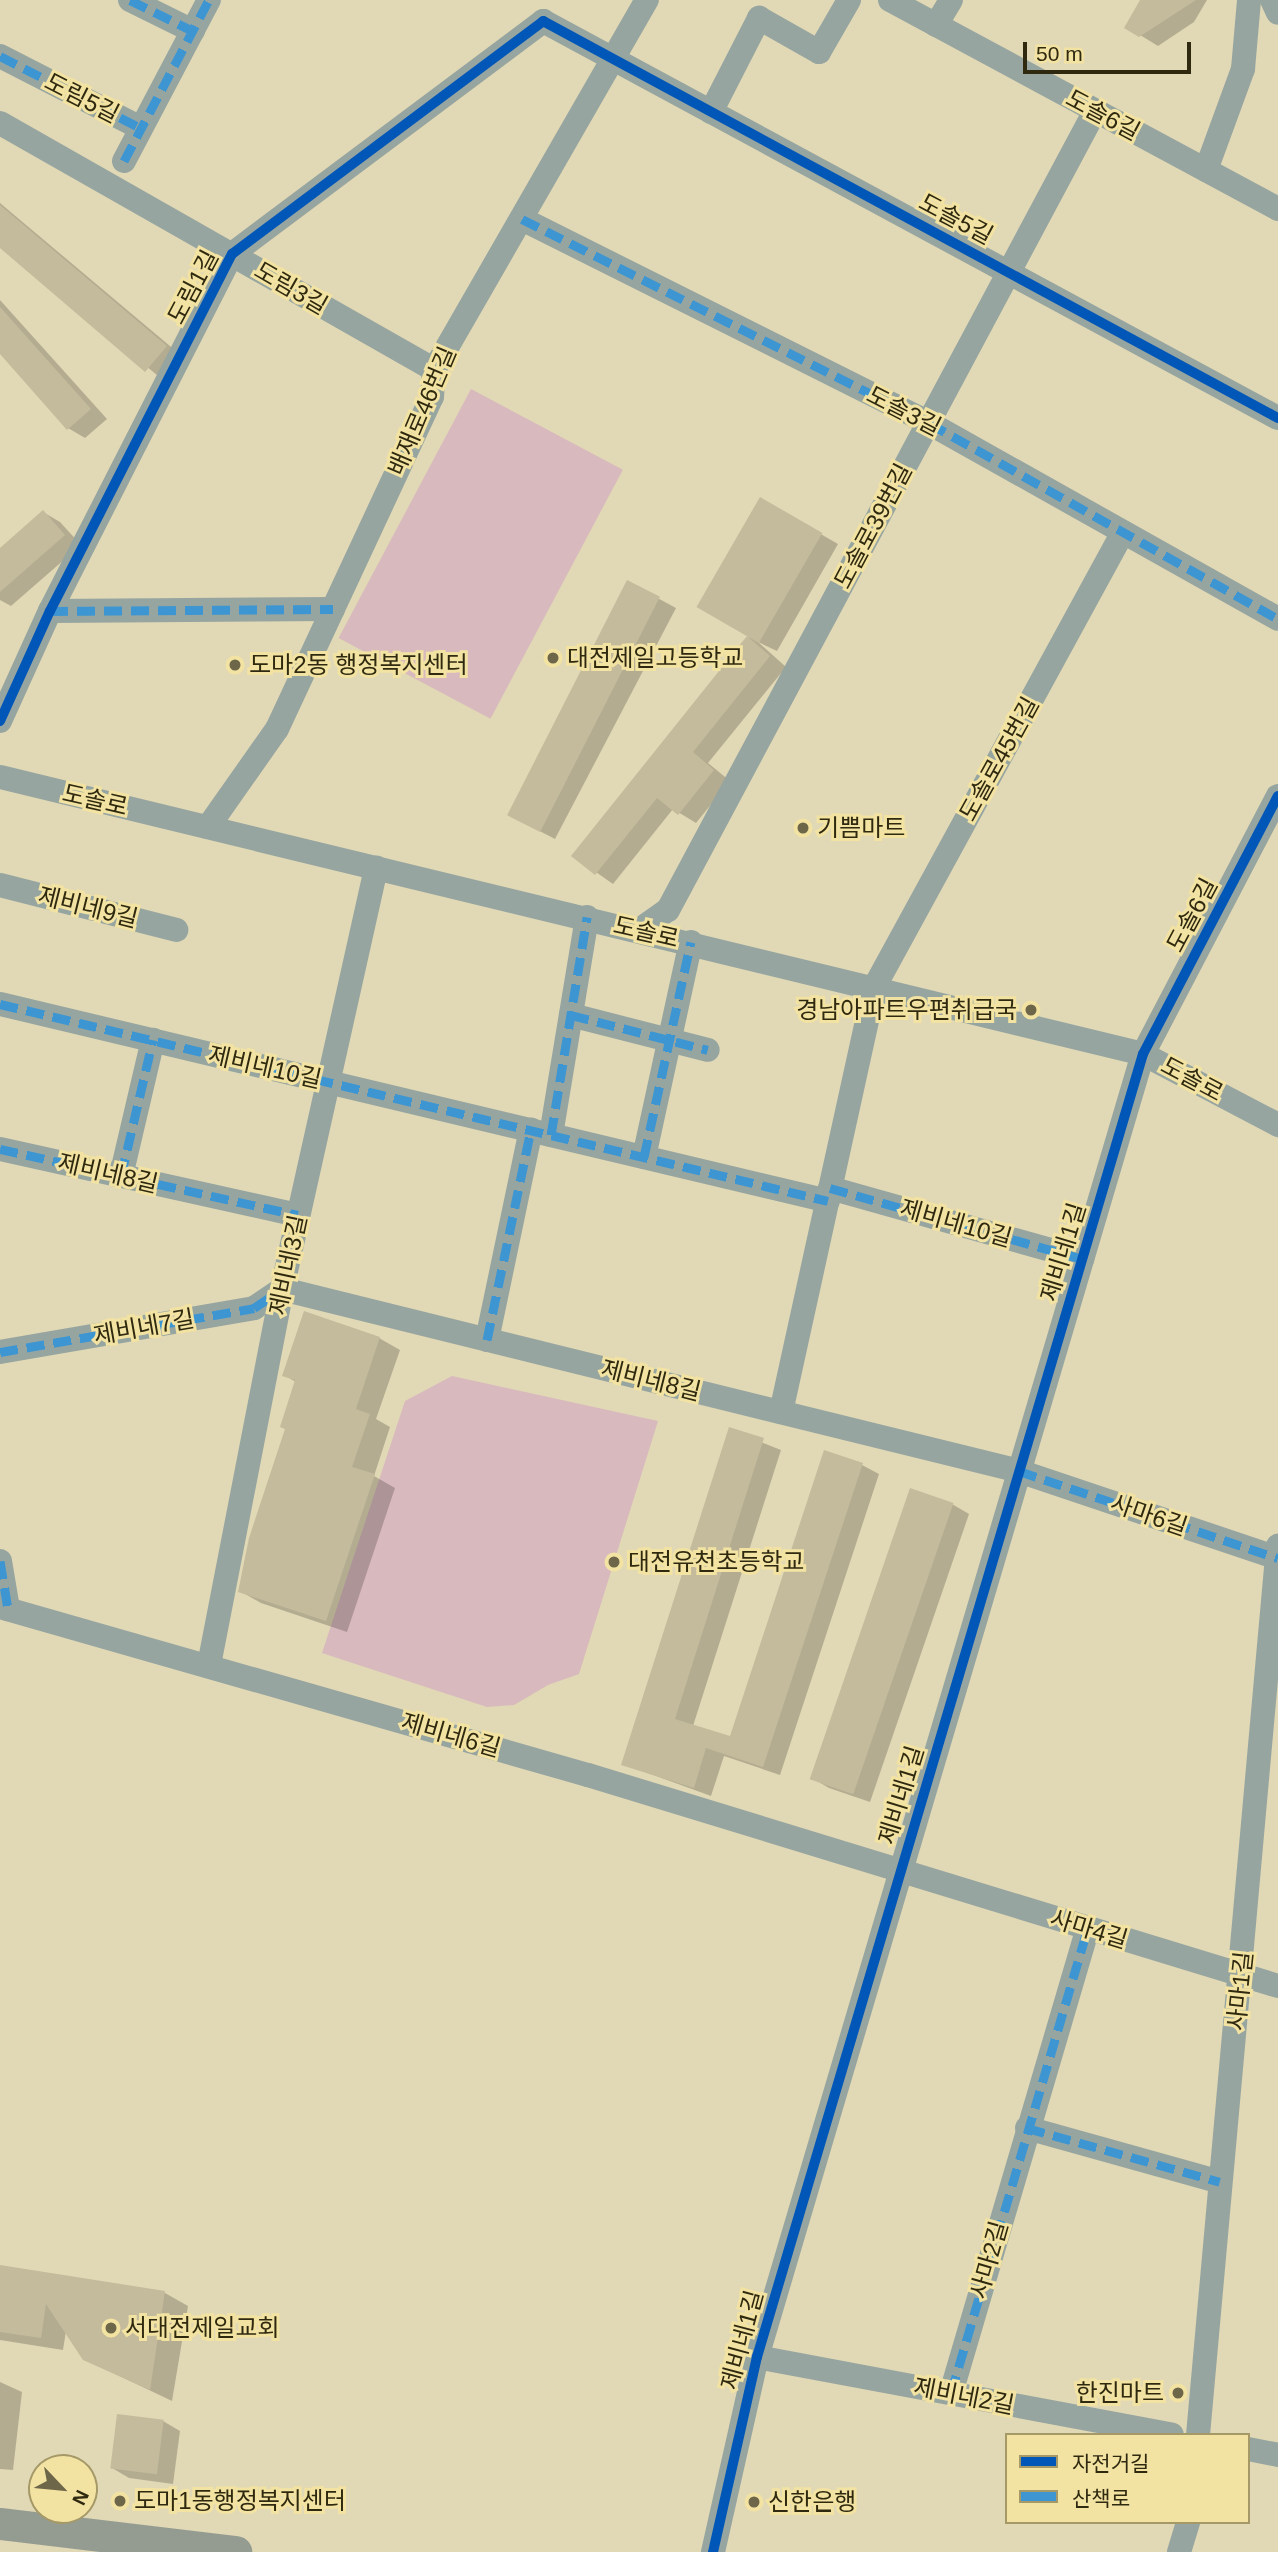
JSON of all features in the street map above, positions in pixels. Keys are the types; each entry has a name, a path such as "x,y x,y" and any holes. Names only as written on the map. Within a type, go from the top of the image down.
{"main road":[{"path":"0,2524 78,2542 236,2552"}],"street":[{"path":"130,0 193,31"},
{"name":"도림5길","path":"0,56 141,128 209,0"},
{"name":"배재로46번길","path":"208,827 277,729 432,397 434,370 647,0"},
{"path":"711,112 759,18 819,52 849,0"},
{"name":"도솔6길","path":"890,0 1278,209"},
{"path":"936,25 951,0"},
{"path":"1206,170 1243,69 1249,0"},
{"path":"1272,0 1278,13"},
{"name":"도림1길","path":"0,721 50,611 232,254 543,21 614,59"},
{"name":"도솔5길","path":"614,59 1278,418"},
{"name":"도솔로39번길","path":"639,930 667,910 929,422 1006,270 1095,111"},
{"name":"도림3길","path":"0,123 434,370"},
{"path":"124,160 141,128"},
{"name":"도솔3길","path":"522,219 929,422 1278,619"},
{"name":"도솔로45번길","path":"875,986 1123,532"},
{"path":"50,611 333,609"},
{"name":"도솔로","path":"0,777 875,986 1143,1054 1278,1125"},
{"name":"도솔6길","path":"1143,1054 1278,796"},
{"name":"제비네3길","path":"209,1665 282,1289 376,867"},
{"name":"제비네9길","path":"0,885 176,930"},
{"path":"486,1340 571,1015 587,918"},
{"path":"644,1157 691,942"},
{"path":"781,1412 875,986"},
{"name":"제비네10길","path":"0,1004 644,1157 829,1194 1082,1259"},
{"path":"571,1015 708,1050"},
{"path":"121,1176 153,1040"},
{"name":"제비네1길","path":"713,2552 757,2357 1143,1054"},
{"name":"제비네8길","path":"0,1149 298,1216"},
{"name":"제비네8길","path":"282,1289 1019,1471"},
{"name":"제비네7길","path":"0,1352 254,1308 282,1289"},
{"name":"사마6길","path":"1019,1471 1278,1554"},
{"name":"사마1길","path":"1198,2433 1220,2182 1242,1975 1278,1554"},
{"path":"0,1561 4,1608"},
{"name":"제비네6길","path":"4,1608 588,1775 900,1872"},
{"name":"사마4길","path":"900,1872 1278,1986"},
{"name":"사마2길","path":"951,2393 1088,1928"},
{"path":"1027,2128 1220,2182"},
{"name":"제비네2길","path":"757,2357 1161,2433"},
{"path":"1250,2449 1278,2455"},
{"path":"1179,2552 1187,2524"}],"shaded area":[{"path":"471,389 623,470 490,719 339,638"},
{"path":"452,1376 658,1421 579,1674 548,1685 514,1705 487,1707 322,1653 405,1401"}],"building":[{"path":"1140,0 1196,0 1139,37 1124,28"},
{"path":"0,205 167,346 145,372 0,248"},
{"path":"0,307 91,409 67,430 0,354"},
{"path":"760,497 822,533 759,643 696,607"},
{"path":"43,510 65,535 0,592 0,548"},
{"path":"627,580 660,597 540,832 507,815"},
{"path":"747,636 770,656 693,752 714,770 678,815 657,798 595,875 571,856"},
{"path":"304,1311 380,1337 356,1409 370,1414 352,1467 375,1474 326,1621 238,1592 249,1538 285,1429 280,1427 295,1380 282,1376"},
{"path":"729,1427 764,1438 675,1719 730,1736 824,1450 863,1463 763,1767 706,1748 694,1788 621,1765"},
{"path":"910,1488 953,1503 853,1794 810,1779"},
{"name":"서대전제일교회","path":"0,2265 165,2291 150,2390 83,2360 46,2304 41,2338 0,2332"},
{"path":"117,2414 164,2420 157,2474 110,2469"}],"marked path":[{"path":"130,0 193,31"},
{"path":"124,161 209,0"},
{"path":"0,56 141,128"},
{"path":"522,219 929,423 1278,619"},
{"path":"50,611 333,609"},
{"path":"551,1135 587,917"},
{"path":"644,1157 691,942"},
{"path":"0,1004 828,1201"},
{"path":"571,1015 708,1050"},
{"path":"121,1176 153,1040"},
{"path":"487,1340 531,1130"},
{"path":"0,1149 298,1215"},
{"path":"830,1188 1082,1259"},
{"path":"0,1352 254,1308 282,1289"},
{"path":"1019,1471 1278,1558"},
{"path":"0,1561 8,1609"},
{"path":"951,2393 1088,1928"},
{"path":"1027,2128 1220,2182"}],"cycle path":[{"path":"0,721 50,611 232,254 543,21 1278,418"},
{"path":"713,2552 757,2357 1143,1054 1278,796"}],"place":[{"name":"대전제일고등학교","path":"553,658"},
{"name":"도마2동 행정복지센터","path":"235,665"},
{"name":"기쁨마트","path":"803,828"},
{"name":"경남아파트우편취급국","path":"1031,1010"},
{"name":"대전유천초등학교","path":"614,1562"},
{"name":"서대전제일교회","path":"111,2328"},
{"name":"한진마트","path":"1178,2393"},
{"name":"도마1동행정복지센터","path":"120,2501"},
{"name":"신한은행","path":"754,2502"}]}
